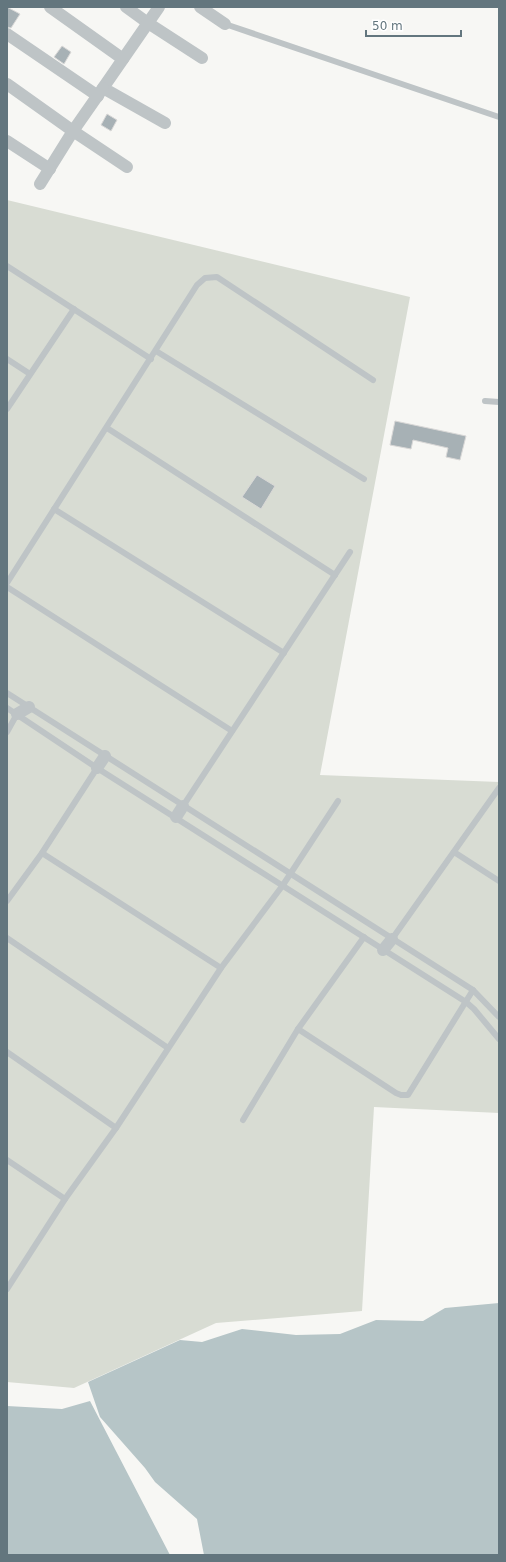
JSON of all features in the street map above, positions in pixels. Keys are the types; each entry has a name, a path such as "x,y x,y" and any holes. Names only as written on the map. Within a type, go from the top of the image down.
{"street":[{"path":"50,7 123,59"},
{"path":"126,7 202,58"},
{"path":"40,184 73,131 159,7"},
{"path":"200,7 225,24"},
{"path":"7,34 101,92 164,123"},
{"path":"7,84 127,167"},
{"path":"7,141 50,169"},
{"path":"18,714 30,707"},
{"path":"97,768 105,756"},
{"path":"176,817 183,806"},
{"path":"383,950 392,939"}],"lane":[{"path":"225,24 499,117"},
{"path":"7,266 151,359"},
{"path":"7,583 197,285 205,278 217,277 373,380"},
{"path":"7,409 74,309"},
{"path":"156,351 364,479"},
{"path":"7,359 30,374"},
{"path":"485,401 499,402"},
{"path":"107,428 335,575"},
{"path":"54,510 284,653"},
{"path":"183,806 350,552"},
{"path":"7,587 232,730"},
{"path":"7,693 474,990 499,1017"},
{"path":"7,708 97,768 466,1002 474,1009 499,1039"},
{"path":"7,732 18,714"},
{"path":"7,901 42,853 97,768"},
{"path":"392,939 499,788"},
{"path":"7,1289 65,1199 116,1128 221,968 283,885 338,801"},
{"path":"454,852 499,881"},
{"path":"42,853 221,968"},
{"path":"243,1120 298,1029 364,937"},
{"path":"7,938 168,1048"},
{"path":"298,1029 396,1093 400,1095 408,1095 474,990"},
{"path":"7,1052 116,1128"},
{"path":"7,1160 65,1199"}],"shaded area":[{"path":"7,200 410,297 320,775 499,782 499,1113 374,1107 362,1311 216,1323 74,1388 7,1382"},
{"path":"499,1303 499,1555 204,1555 197,1519 155,1482 145,1468 100,1417 88,1382 180,1340 202,1342 242,1329 296,1335 340,1334 376,1320 423,1321 445,1308"},
{"path":"90,1401 170,1555 7,1555 7,1406 62,1409"}],"building":[{"path":"7,7 20,14 11,28 7,27"},
{"path":"62,46 71,52 64,64 54,57"},
{"path":"107,114 117,120 111,131 101,125"},
{"path":"395,421 466,436 460,460 446,457 448,448 413,440 411,449 390,445"},
{"path":"257,475 275,486 261,509 242,497"}]}
